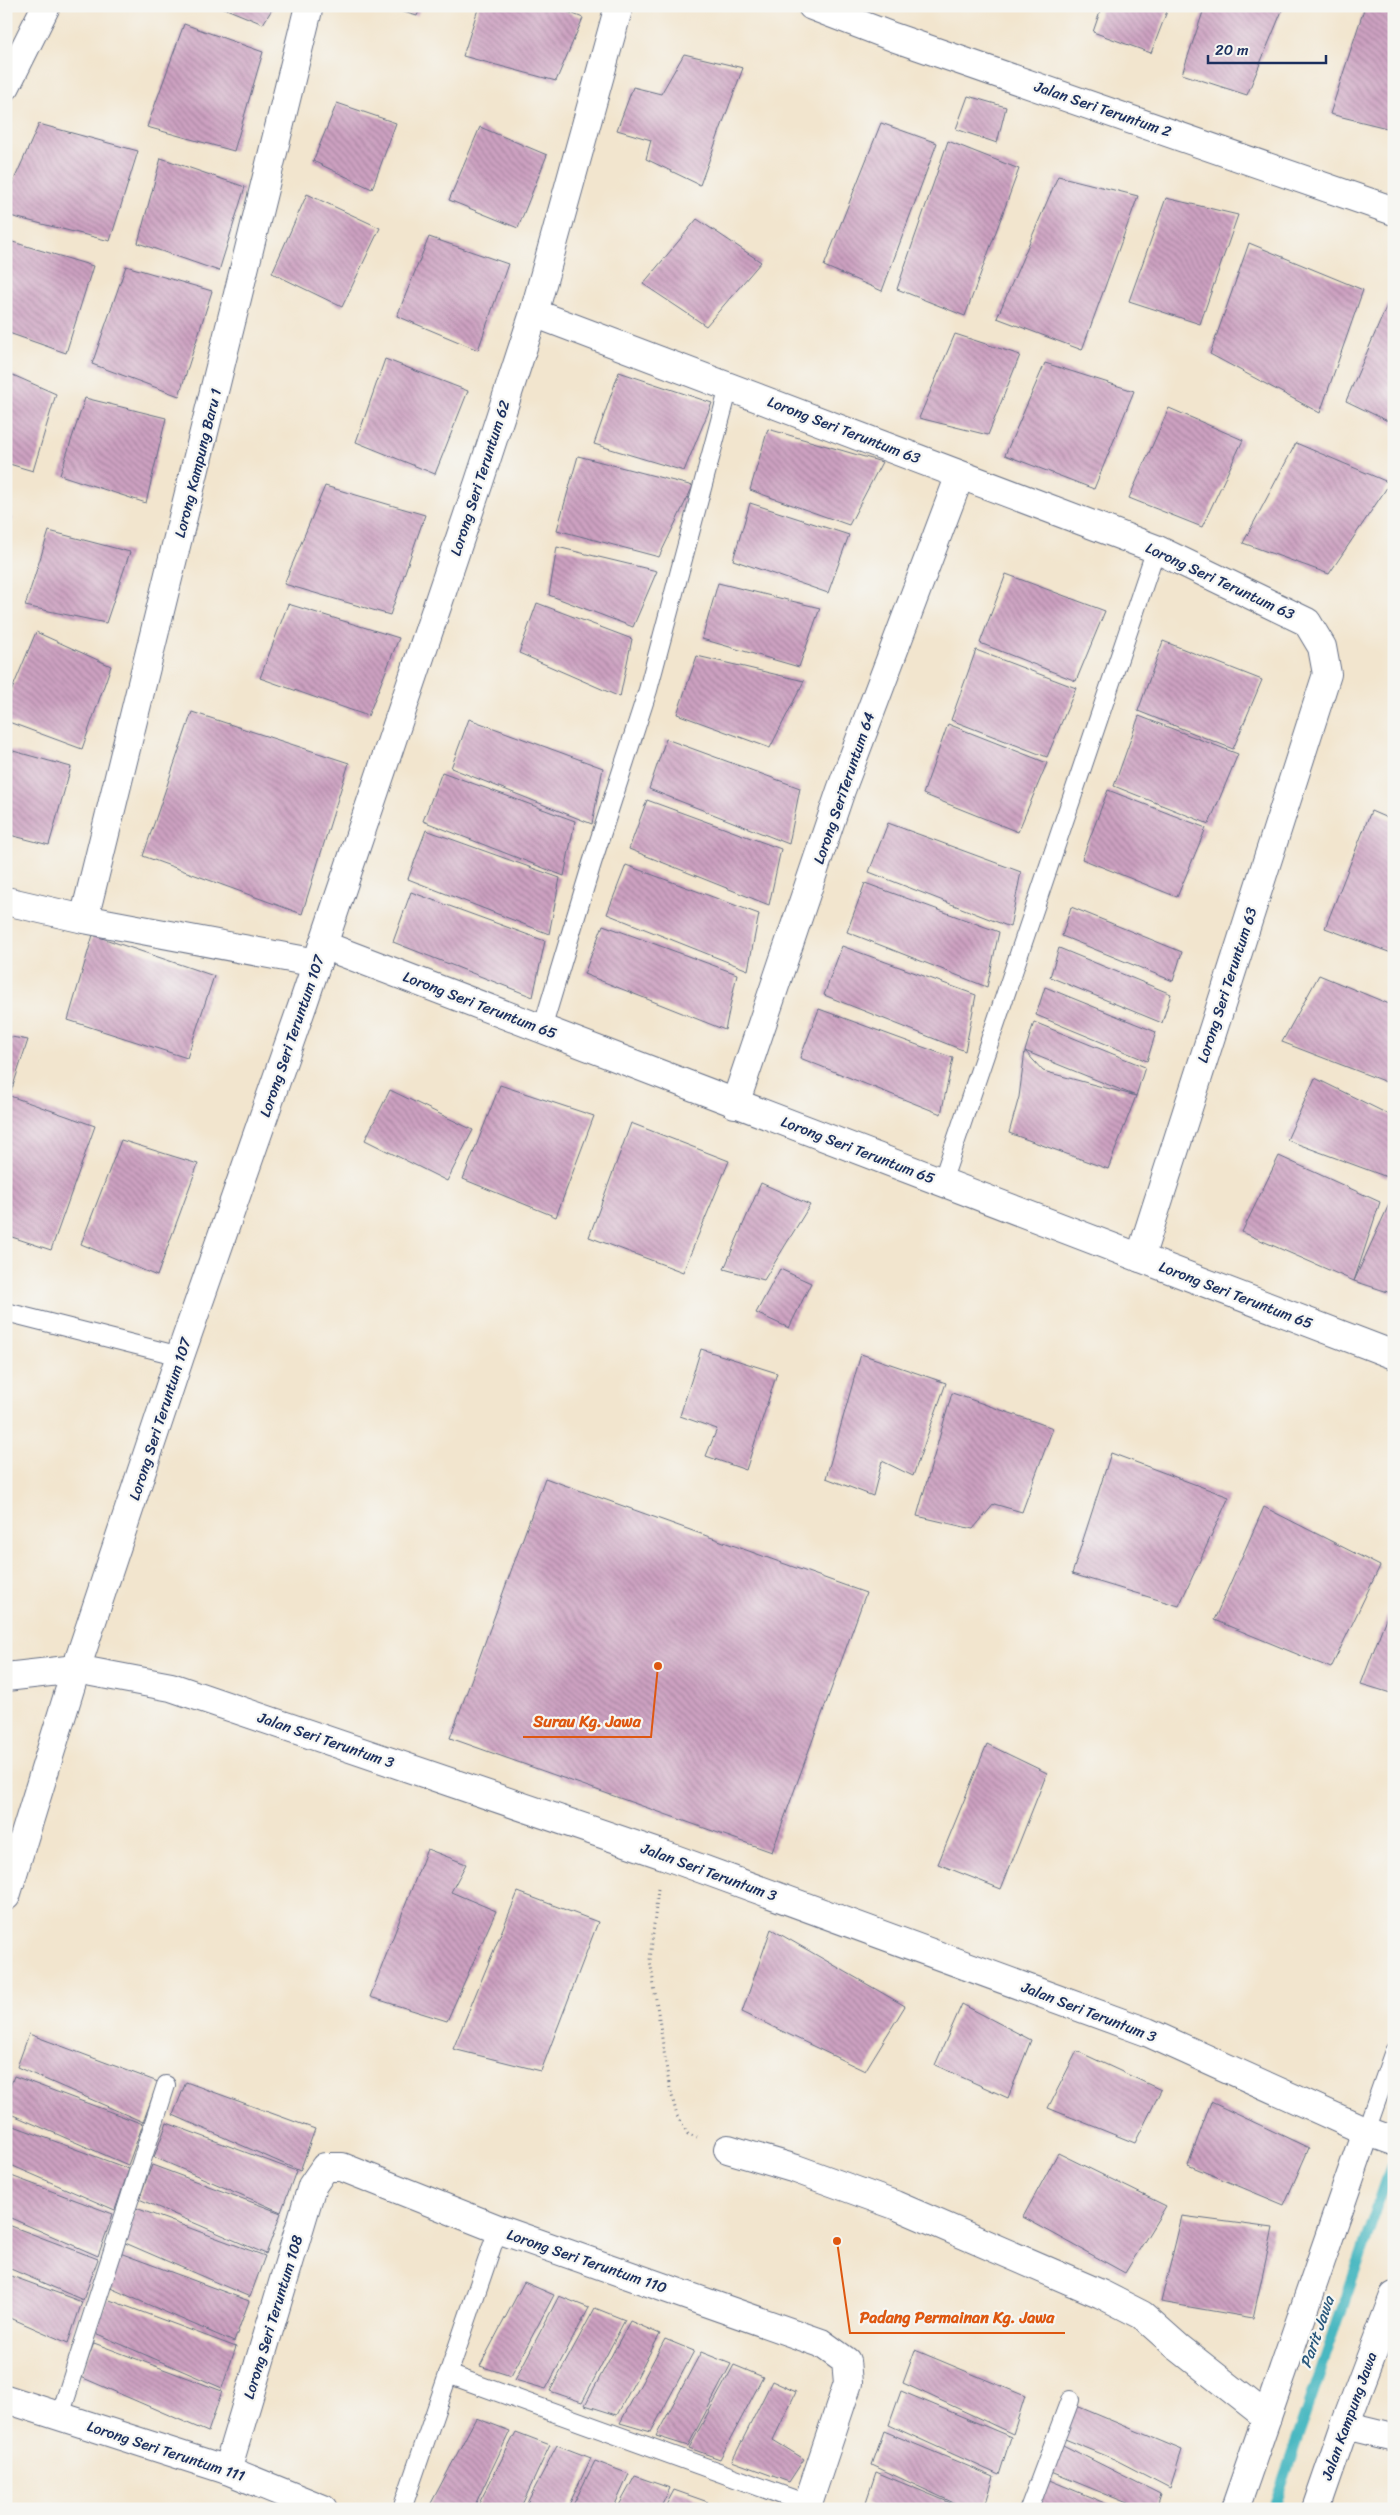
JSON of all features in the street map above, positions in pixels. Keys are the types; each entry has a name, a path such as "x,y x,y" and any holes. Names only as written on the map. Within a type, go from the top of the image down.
{"street":[{"path":"6,86 46,6"},
{"name":"Lorong Kampung Baru 1","path":"84,919 309,6"},
{"name":"Lorong Seri Teruntum 62","path":"320,954 476,492 534,313 619,6"},
{"name":"Jalan Seri Teruntum 2","path":"812,6 893,37 1394,211"},
{"name":"Lorong Seri Teruntum 63","path":"534,313 1156,549 1307,622 1322,647 1327,674 1140,1258"},
{"name":"Lorong SeriTeruntum 64","path":"735,1104 841,790 960,474"},
{"name":"Lorong Seri Teruntum 65","path":"6,901 84,919 320,954 542,1029 1394,1355"},
{"name":"Lorong Seri Teruntum 107","path":"6,1896 13,1855 180,1356 320,954"},
{"name":"Jalan Seri Teruntum 3","path":"6,1676 76,1669 170,1687 664,1855 1147,2032 1366,2131 1394,2141"},
{"path":"1235,2509 1366,2131"},
{"path":"728,2149 796,2169 895,2206 1101,2294 1142,2315 1178,2347 1267,2417"},
{"name":"Lorong Seri Teruntum 110","path":"325,2167 342,2167 498,2229 821,2343 846,2361 848,2383 806,2506"},
{"name":"Lorong Seri Teruntum 108","path":"227,2470 312,2186 325,2167"},
{"name":"Jalan Kampung Jawa","path":"1316,2509 1345,2425 1394,2296"},
{"name":"Lorong Seri Teruntum 111","path":"6,2399 227,2470 323,2509"},
{"path":"1345,2425 1394,2437"}],"lane":[{"path":"542,1029 592,862 648,690 729,387"},
{"path":"942,1182 1156,549"},
{"path":"6,1312 180,1356"},
{"path":"1366,2131 1394,2051"},
{"path":"60,2416 166,2086"},
{"path":"402,2509 498,2229"},
{"path":"448,2374 806,2506"},
{"path":"1029,2509 1070,2400"}],"path":[{"path":"664,1855 651,1933 650,1960 669,2084 677,2116 688,2134 728,2149"}],"building":[{"path":"219,6 274,6 263,24"},
{"path":"383,6 421,6 417,16"},
{"path":"479,6 553,6 583,18 556,81 463,56"},
{"path":"1102,6 1169,6 1151,53 1093,32"},
{"path":"1205,6 1284,6 1247,95 1182,74"},
{"path":"1365,6 1394,6 1394,109 1387,128 1330,114"},
{"path":"184,24 263,52 234,151 147,127"},
{"path":"684,54 743,68 700,185 646,159 651,140 617,130 633,87 661,94"},
{"path":"968,96 1006,107 997,143 956,129"},
{"path":"337,103 396,123 372,189 313,161"},
{"path":"881,123 937,143 882,291 824,266"},
{"path":"39,124 138,151 110,241 6,215 6,198"},
{"path":"480,127 547,155 518,228 449,200"},
{"path":"948,141 1019,169 965,316 897,289"},
{"path":"161,158 245,187 219,271 138,243"},
{"path":"1058,176 1138,196 1082,350 997,318"},
{"path":"307,194 380,228 342,307 272,273"},
{"path":"1166,198 1238,215 1200,324 1129,301"},
{"path":"697,219 761,262 706,326 643,284"},
{"path":"429,237 508,264 478,350 397,316"},
{"path":"6,240 93,266 66,353 6,332"},
{"path":"1249,243 1363,290 1320,413 1210,354"},
{"path":"126,266 212,291 179,396 92,364"},
{"path":"1394,289 1394,424 1346,401"},
{"path":"955,334 1020,355 988,435 919,418"},
{"path":"385,359 468,391 435,474 356,442"},
{"path":"1045,363 1134,391 1094,489 1005,455"},
{"path":"6,372 56,394 33,471 6,463"},
{"path":"619,372 712,403 684,471 594,444"},
{"path":"85,398 166,418 146,503 60,475"},
{"path":"1169,408 1243,440 1202,527 1129,498"},
{"path":"768,429 882,462 849,525 750,490"},
{"path":"1296,443 1390,483 1329,574 1243,543"},
{"path":"578,456 693,486 659,557 557,530"},
{"path":"325,486 425,515 390,615 284,584"},
{"path":"750,503 849,535 828,593 733,560"},
{"path":"6,516 13,518 6,537"},
{"path":"49,531 130,552 106,623 25,606"},
{"path":"557,547 657,571 633,627 549,595"},
{"path":"1006,574 1105,611 1076,681 980,643"},
{"path":"718,583 820,608 799,667 702,639"},
{"path":"537,603 632,639 620,697 519,653"},
{"path":"288,604 399,638 368,716 260,678"},
{"path":"36,632 111,666 82,749 6,721 6,704"},
{"path":"1163,641 1262,680 1233,749 1138,711"},
{"path":"976,650 1076,688 1047,757 951,720"},
{"path":"697,656 804,681 770,748 677,714"},
{"path":"192,712 349,763 302,914 143,856"},
{"path":"1139,716 1238,754 1209,824 1114,786"},
{"path":"469,719 603,768 592,824 451,768"},
{"path":"948,724 1047,763 1018,832 923,794"},
{"path":"666,739 800,788 789,844 649,789"},
{"path":"6,749 71,767 49,845 6,834"},
{"path":"442,772 575,821 564,876 423,821"},
{"path":"1108,790 1206,828 1177,897 1082,859"},
{"path":"647,800 781,849 769,905 629,849"},
{"path":"1371,811 1394,821 1394,954 1325,928"},
{"path":"888,823 1021,872 1010,927 869,872"},
{"path":"426,830 560,878 549,934 408,879"},
{"path":"626,865 759,914 748,970 607,914"},
{"path":"865,883 999,932 987,987 847,932"},
{"path":"411,892 545,941 533,997 393,942"},
{"path":"1071,907 1182,952 1173,981 1062,936"},
{"path":"603,925 737,974 725,1030 584,974"},
{"path":"93,935 214,976 187,1058 68,1020"},
{"path":"842,946 976,995 965,1051 824,995"},
{"path":"1059,948 1171,994 1162,1023 1050,977"},
{"path":"1319,975 1394,1006 1394,1085 1282,1042"},
{"path":"1045,987 1156,1032 1147,1061 1036,1015"},
{"path":"819,1009 953,1058 941,1114 800,1058"},
{"path":"1034,1022 1145,1067 1136,1096 1025,1051"},
{"path":"6,1036 28,1040 8,1101 10,1096 95,1126 51,1250 6,1235"},
{"path":"1025,1051 1043,1071 1136,1096 1108,1169 1009,1133 1019,1097"},
{"path":"1315,1078 1394,1117 1394,1165 1387,1177 1287,1140"},
{"path":"500,1085 594,1116 556,1217 463,1179"},
{"path":"390,1090 473,1130 447,1181 365,1140"},
{"path":"631,1123 729,1161 683,1272 589,1237"},
{"path":"121,1140 198,1164 157,1276 81,1244"},
{"path":"1279,1156 1380,1202 1354,1281 1242,1232"},
{"path":"761,1183 810,1205 764,1280 724,1269"},
{"path":"1391,1200 1394,1201 1394,1294 1354,1281"},
{"path":"780,1269 811,1283 789,1328 756,1313"},
{"path":"701,1349 777,1373 746,1470 706,1456 717,1429 680,1416"},
{"path":"861,1354 946,1383 913,1476 882,1461 873,1496 826,1478"},
{"path":"952,1393 1053,1428 1022,1512 994,1504 973,1529 917,1516"},
{"path":"1111,1453 1229,1497 1179,1606 1072,1574"},
{"path":"545,1478 866,1593 772,1852 450,1738"},
{"path":"1264,1507 1380,1566 1331,1668 1214,1620"},
{"path":"1394,1597 1394,1694 1361,1684"},
{"path":"987,1744 1047,1773 1001,1889 938,1864"},
{"path":"427,1849 466,1864 451,1892 496,1911 447,2021 370,1997"},
{"path":"518,1892 598,1922 541,2071 453,2049"},
{"path":"771,1929 905,2006 865,2071 742,2012"},
{"path":"962,2004 1031,2040 1008,2098 935,2065"},
{"path":"29,2034 158,2082 143,2122 17,2067"},
{"path":"1077,2051 1161,2090 1135,2143 1048,2108"},
{"path":"14,2076 143,2124 128,2165 6,2112 6,2097"},
{"path":"186,2082 315,2129 300,2171 173,2115"},
{"path":"1211,2102 1309,2148 1284,2205 1188,2165"},
{"path":"6,2123 129,2169 115,2210 6,2163"},
{"path":"167,2123 296,2171 281,2212 154,2157"},
{"path":"1058,2153 1166,2206 1125,2273 1023,2217"},
{"path":"152,2165 281,2213 266,2254 139,2199"},
{"path":"6,2174 113,2214 98,2256 6,2216"},
{"path":"136,2208 265,2256 250,2297 123,2242"},
{"path":"1182,2216 1273,2228 1253,2318 1161,2302"},
{"path":"6,2224 98,2259 83,2300 6,2267"},
{"path":"120,2253 249,2301 234,2342 108,2287"},
{"path":"6,2274 82,2302 68,2343 6,2316"},
{"path":"524,2282 554,2295 511,2376 480,2366"},
{"path":"559,2296 589,2308 546,2389 515,2380"},
{"path":"107,2299 236,2347 222,2388 95,2333"},
{"path":"595,2308 625,2320 582,2402 550,2391"},
{"path":"630,2321 660,2334 617,2415 585,2405"},
{"path":"665,2339 694,2351 651,2432 620,2423"},
{"path":"94,2343 222,2391 208,2432 81,2377"},
{"path":"915,2350 1025,2396 1013,2434 903,2383"},
{"path":"701,2352 731,2364 688,2446 656,2436"},
{"path":"734,2365 763,2377 720,2459 689,2448"},
{"path":"772,2381 796,2392 773,2440 804,2459 789,2482 732,2461"},
{"path":"901,2391 1011,2437 999,2475 889,2425"},
{"path":"1072,2404 1182,2450 1170,2488 1114,2459 1060,2437"},
{"path":"476,2418 510,2431 473,2509 428,2509"},
{"path":"884,2431 994,2477 984,2509 967,2509 872,2465"},
{"path":"516,2432 550,2445 520,2509 476,2509"},
{"path":"1055,2441 1160,2494 1155,2509 1142,2509 1044,2469"},
{"path":"557,2445 591,2458 567,2509 524,2509"},
{"path":"595,2461 629,2474 613,2509 571,2509"},
{"path":"876,2472 965,2509 873,2509 865,2505"},
{"path":"635,2476 670,2488 660,2509 617,2509"},
{"path":"1047,2479 1119,2509 1036,2509"},
{"path":"674,2490 708,2502 705,2509 664,2509"},
{"path":"717,2502 733,2509 714,2509"}],"waterway":[{"name":"Parit Jawa","path":"1273,2509 1391,2167"}],"place":[{"name":"Surau Kg. Jawa","path":"658,1666"},
{"name":"Padang Permainan Kg. Jawa","path":"837,2241"}]}
